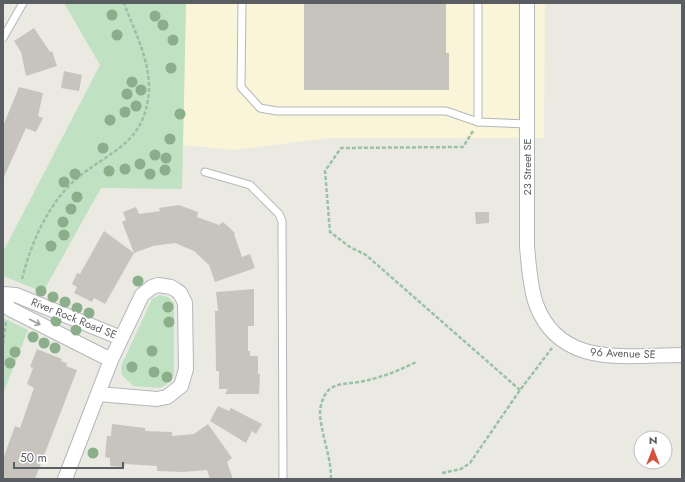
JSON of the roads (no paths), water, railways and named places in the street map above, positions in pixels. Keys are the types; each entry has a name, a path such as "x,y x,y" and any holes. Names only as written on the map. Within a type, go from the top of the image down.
{"street":[{"name":"23 Street SE","path":"527,3 527,247 530,278 536,303 548,326"},
{"path":"98,394 157,399 167,397 176,392 185,378 185,303 180,293 176,290 165,285 158,285 146,290 142,295 121,338"},
{"name":"River Rock Road SE","path":"3,294 16,295 121,338 65,479"},
{"name":"River Rock Road SE","path":"3,301 10,309 111,360"},
{"name":"96 Avenue SE","path":"548,326 559,338 582,351 600,355 682,355"}],"lane":[{"path":"3,38 23,3"},
{"path":"242,3 241,87 260,108 277,111 446,111 478,122 527,124"},
{"path":"478,3 478,122"},
{"path":"205,172 250,186 279,214 282,221 283,479"}]}
